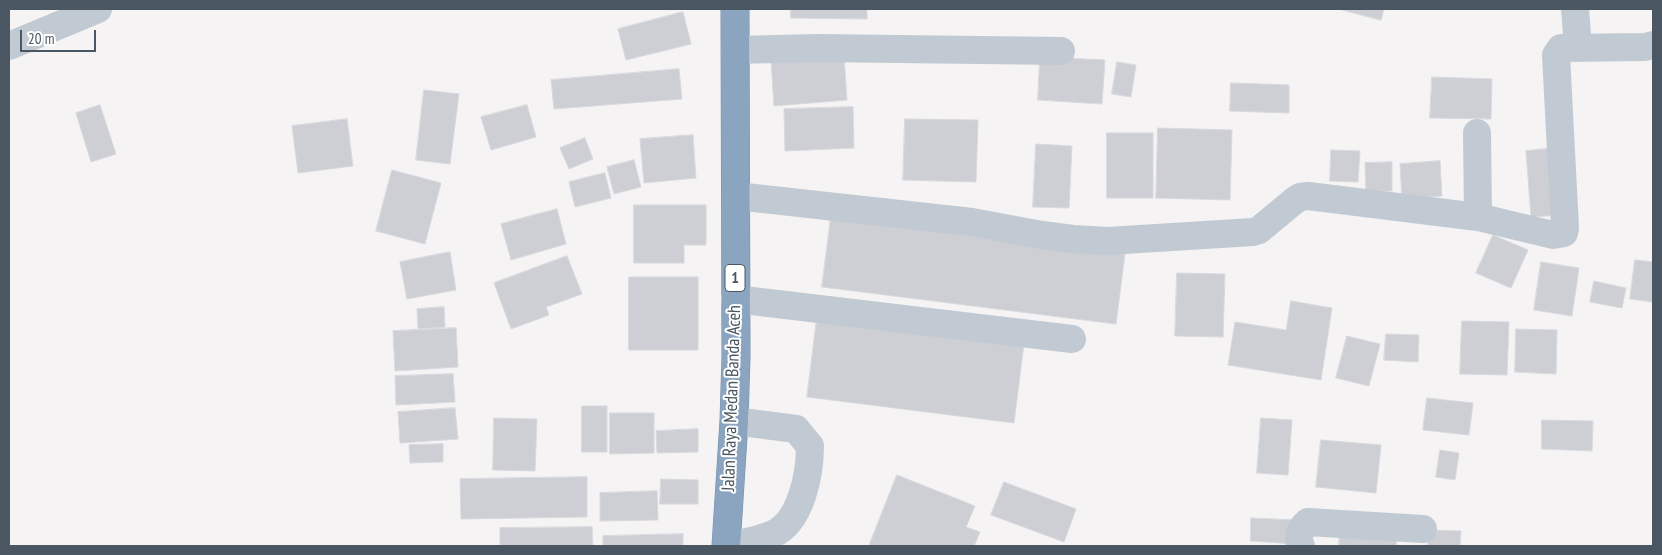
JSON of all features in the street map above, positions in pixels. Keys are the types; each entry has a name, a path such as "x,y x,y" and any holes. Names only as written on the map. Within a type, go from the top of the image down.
{"highway":[{"name":"Jalan Raya Medan Banda Aceh","path":"726,546 736,356 735,9"}],"street":[{"path":"9,46 98,9"},
{"path":"1576,9 1578,47"},
{"path":"736,196 972,222 1042,235 1108,241 1253,232 1300,197 1308,196 1478,217 1553,235 1564,233 1565,228 1556,55 1561,48 1646,47 1653,45"},
{"path":"735,50 817,48 1061,51"},
{"path":"1476,133 1478,217"},
{"path":"735,300 1072,339"},
{"path":"732,546 773,534 788,524 800,502 810,464 810,446 796,430 734,421"},
{"path":"1301,546 1299,541 1302,527 1308,522 1423,529"}],"building":[{"path":"791,9 867,9 867,19 791,18"},
{"path":"1339,9 1384,9 1381,20"},
{"path":"683,12 691,44 626,60 618,29"},
{"path":"844,55 847,100 774,106 771,60"},
{"path":"1040,57 1105,60 1102,104 1038,100"},
{"path":"1117,62 1136,65 1131,97 1112,94"},
{"path":"679,69 682,99 554,109 551,80"},
{"path":"1432,77 1492,79 1491,119 1430,118"},
{"path":"1231,83 1289,85 1289,113 1230,111"},
{"path":"424,90 459,94 450,164 416,160"},
{"path":"100,105 116,154 91,162 76,113"},
{"path":"527,105 536,137 491,150 481,117"},
{"path":"853,107 854,148 785,151 784,109"},
{"path":"347,119 353,166 298,173 292,126"},
{"path":"905,119 978,120 976,182 903,180"},
{"path":"1158,128 1232,130 1230,200 1156,198"},
{"path":"1107,133 1153,133 1153,198 1107,198"},
{"path":"693,135 696,178 644,183 640,139"},
{"path":"585,138 593,159 569,169 560,148"},
{"path":"1036,144 1072,146 1069,208 1033,207"},
{"path":"1555,148 1560,215 1531,217 1526,151"},
{"path":"1331,150 1360,151 1358,182 1330,181"},
{"path":"634,160 641,187 614,194 607,167"},
{"path":"1440,161 1442,196 1402,199 1400,164"},
{"path":"1392,162 1392,191 1366,191 1365,163"},
{"path":"392,170 441,183 425,244 376,231"},
{"path":"605,173 611,198 575,207 569,182"},
{"path":"634,205 706,205 706,245 684,245 684,263 634,263"},
{"path":"557,209 566,244 511,260 501,224"},
{"path":"831,216 1125,254 1116,324 822,287"},
{"path":"1493,235 1528,250 1511,288 1476,273"},
{"path":"450,252 456,290 407,299 400,262"},
{"path":"567,256 582,294 546,307 549,315 511,329 494,283"},
{"path":"1635,260 1653,262 1653,302 1630,299"},
{"path":"1541,262 1579,268 1572,316 1534,310"},
{"path":"1177,273 1225,274 1223,337 1175,336"},
{"path":"629,277 698,277 698,350 629,350"},
{"path":"1594,281 1626,288 1622,308 1590,302"},
{"path":"1291,301 1332,308 1321,380 1228,365 1235,322 1286,330"},
{"path":"444,307 445,327 418,329 417,309"},
{"path":"817,318 1024,344 1014,423 807,397"},
{"path":"1462,321 1509,322 1507,375 1460,374"},
{"path":"456,328 458,367 395,371 393,331"},
{"path":"1516,329 1557,330 1556,374 1515,372"},
{"path":"1386,334 1419,335 1418,362 1384,360"},
{"path":"1347,336 1380,344 1369,386 1336,378"},
{"path":"453,374 455,402 396,405 395,376"},
{"path":"1427,398 1473,403 1469,435 1423,430"},
{"path":"582,406 607,406 607,452 582,452"},
{"path":"455,408 458,439 400,443 398,412"},
{"path":"610,413 654,413 654,453 610,454"},
{"path":"494,418 537,419 535,471 493,470"},
{"path":"1261,418 1292,420 1288,475 1257,473"},
{"path":"1542,420 1593,421 1592,451 1542,449"},
{"path":"698,429 698,452 657,453 656,431"},
{"path":"1321,440 1381,445 1376,493 1316,487"},
{"path":"443,444 443,462 410,463 409,445"},
{"path":"1440,450 1459,453 1455,480 1436,477"},
{"path":"897,475 975,506 966,527 980,532 974,546 869,546"},
{"path":"587,477 587,517 461,519 460,479"},
{"path":"661,479 698,480 698,504 660,504"},
{"path":"1004,482 1076,509 1064,542 991,515"},
{"path":"657,491 658,520 600,521 600,493"},
{"path":"1251,518 1296,520 1295,544 1251,541"},
{"path":"592,527 593,546 500,546 500,528"},
{"path":"1340,528 1398,534 1396,546 1339,546"},
{"path":"1429,530 1461,531 1460,546 1428,546"},
{"path":"683,534 683,546 603,546 603,536"}]}
